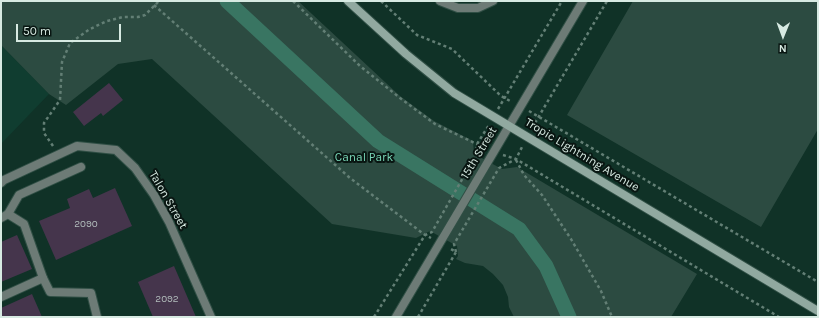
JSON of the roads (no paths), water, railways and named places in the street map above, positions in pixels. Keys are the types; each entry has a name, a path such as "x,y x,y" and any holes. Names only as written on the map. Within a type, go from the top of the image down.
{"main road":[{"name":"Tropic Lightning Avenue","path":"348,1 406,54 454,93 818,311"}],"street":[{"path":"440,1 458,8 478,8 493,1"},
{"name":"15th Street","path":"396,317 583,1"},
{"name":"Talon Street","path":"1,183 4,180 77,146 116,150 135,168 154,194 169,222 211,317"},
{"path":"80,167 19,194 4,216 24,224 43,278 50,292 91,293 96,317"},
{"path":"1,297 43,278"}],"waterway":[{"path":"227,1 378,141 519,229 546,266 569,317"}],"park label":[{"name":"Canal Park","path":"364,158"}]}
